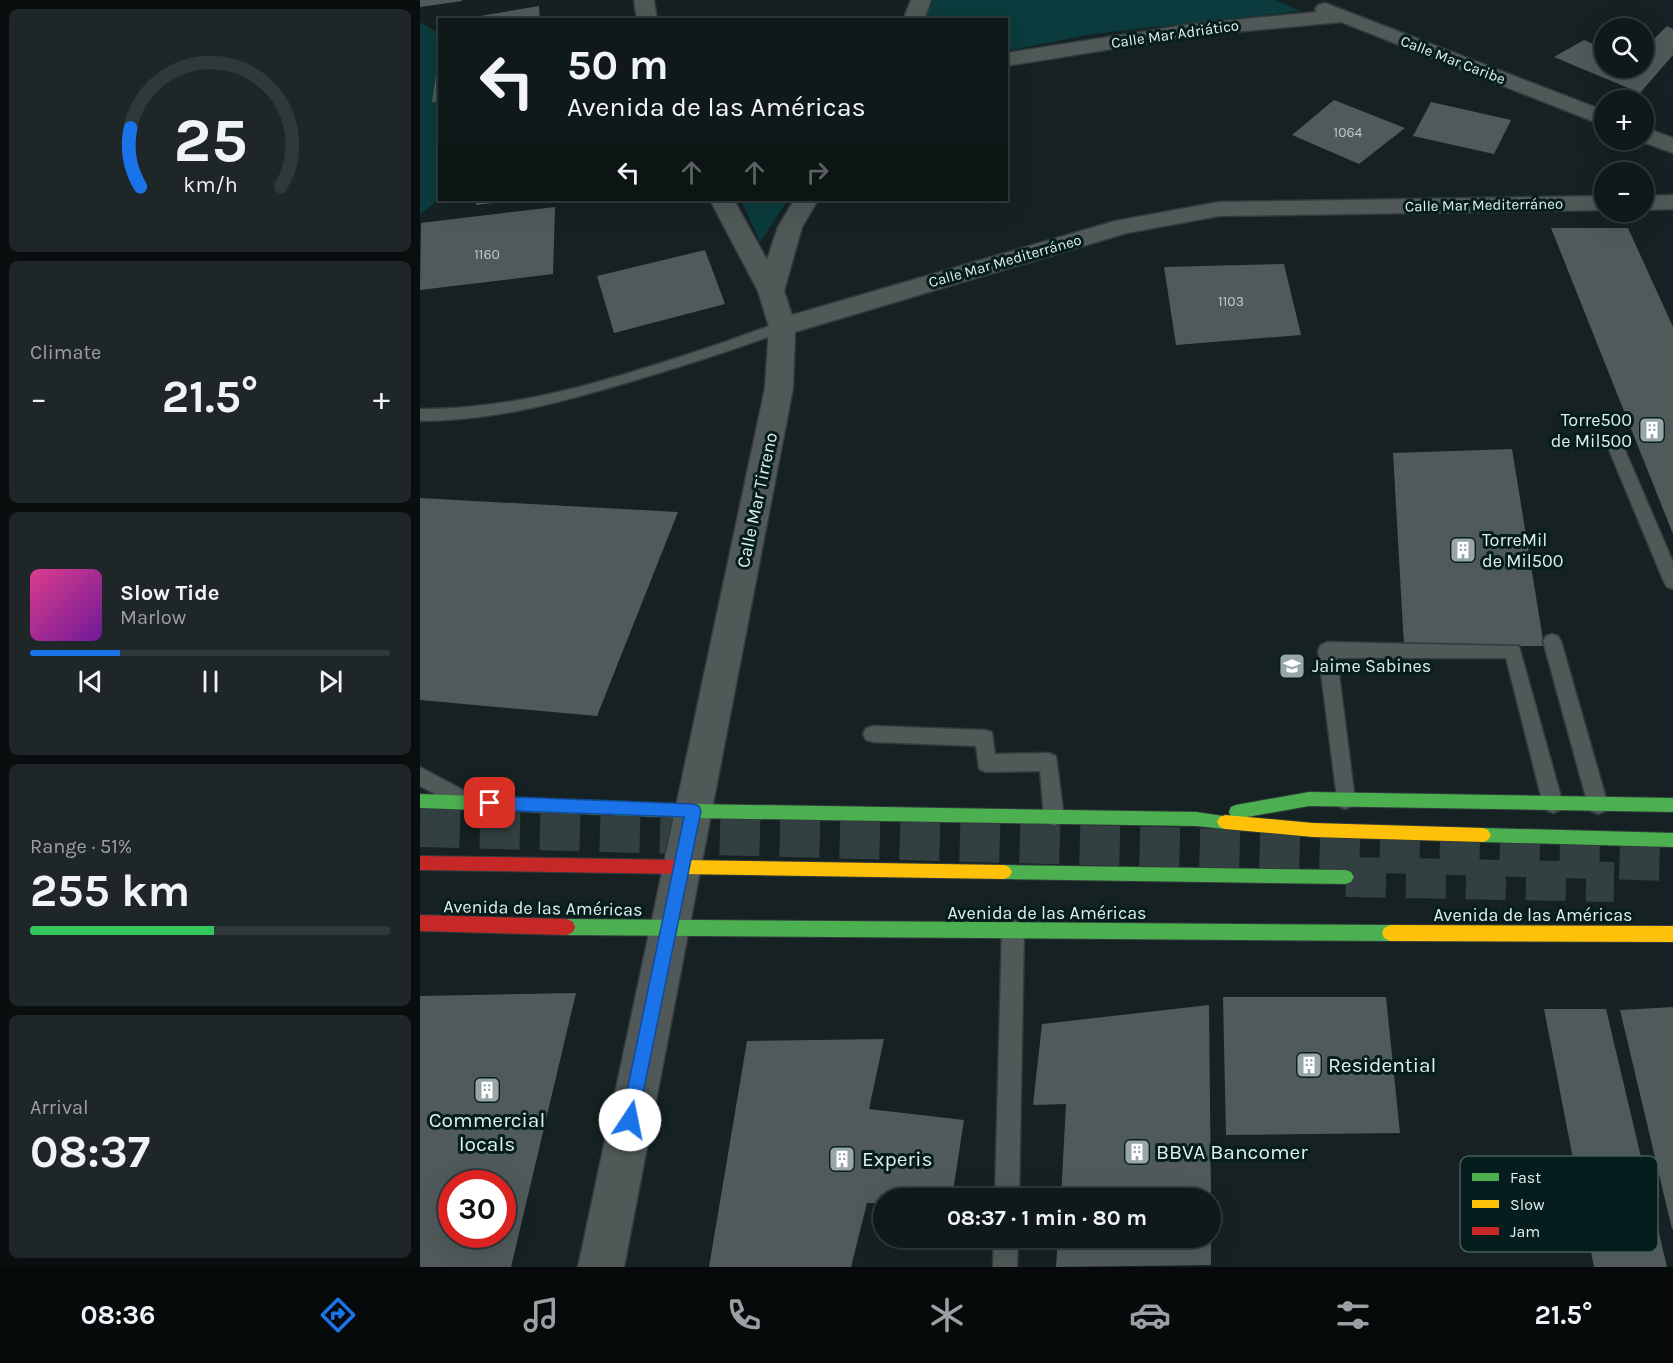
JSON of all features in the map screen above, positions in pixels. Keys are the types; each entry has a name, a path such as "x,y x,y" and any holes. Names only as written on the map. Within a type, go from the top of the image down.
{"main road":[{"path":"1196,819 1309,799 1598,806 1673,805"},
{"path":"420,801 693,811 1196,819 1313,830 1673,840"},
{"path":"420,863 1346,877"},
{"name":"Avenida de las Américas","path":"420,923 668,929 1673,934"}],"street":[{"path":"644,0 647,18"},
{"path":"913,18 921,0"},
{"name":"Calle Mar Caribe","path":"1302,0 1594,115"},
{"name":"Calle Mar Adriático","path":"1008,60 1192,30 1344,16"},
{"path":"1654,139 1673,146"},
{"name":"Calle Mar Tirreno","path":"601,1267 779,388 782,327 771,291 723,201"},
{"path":"771,291 790,227 805,201"},
{"path":"1654,203 1673,202"},
{"name":"Calle Mar Mediterráneo","path":"782,327 1124,226 1219,209 1594,203"}],"lane":[{"name":"Calle Mar Mediterráneo","path":"420,415 488,412 553,399 738,344 782,327"},
{"path":"1617,450 1673,582"},
{"path":"1552,641 1598,806"},
{"path":"1345,800 1327,650 1513,651 1553,804"},
{"path":"873,734 985,738 986,763 1049,762 1054,817"},
{"path":"420,776 467,802"},
{"path":"1007,1188 1013,930"},
{"path":"1005,1267 1006,1248"}],"shaded area":[{"path":"933,0 1275,0 1301,11 1093,34 1008,51 1008,18 925,18"},
{"path":"420,22 438,33 438,200 420,215"},
{"path":"741,201 787,201 760,242"}],"building":[{"path":"420,0 462,0 462,1 420,7"},
{"path":"539,6 540,18 468,18"},
{"path":"1667,26 1673,29 1673,55 1654,77 1654,39"},
{"path":"1584,40 1594,44 1594,74 1554,57"},
{"path":"438,61 438,101 432,102"},
{"path":"1604,78 1653,78 1643,90 1633,90"},
{"path":"1334,100 1405,128 1359,164 1292,135"},
{"path":"1431,102 1511,120 1494,154 1413,136"},
{"path":"476,201 513,201 476,205"},
{"path":"555,207 553,274 420,290 421,223"},
{"name":"Torre500 de Mil500","path":"1551,228 1628,228 1673,327 1673,534"},
{"path":"705,250 725,304 614,333 597,276"},
{"path":"1284,264 1301,335 1176,345 1164,267"},
{"name":"TorreMil de Mil500","path":"1512,449 1544,646 1404,646 1393,453"},
{"path":"420,498 678,512 597,716 420,700"},
{"name":"Commercial locals","path":"576,993 516,1246 516,1170 438,1170 438,1248 516,1248 511,1267 420,1267 420,996"},
{"name":"Residential","path":"1223,997 1386,997 1400,1133 1226,1135"},
{"name":"BBVA Bancomer","path":"1209,1005 1211,1188 1062,1188 1066,1104 1033,1105 1042,1024"},
{"path":"1673,1007 1673,1229 1658,1170 1658,1156 1655,1156 1620,1010"},
{"path":"1544,1009 1606,1009 1641,1156 1572,1156"},
{"name":"Experis","path":"884,1039 869,1109 964,1120 954,1188 873,1188 873,1203 867,1203 851,1267 709,1267 747,1041"},
{"path":"1658,1229 1667,1267 1594,1267 1591,1252 1658,1252"},
{"path":"1057,1248 1211,1248 1211,1265 1056,1267"}],"tunnel":[{"path":"420,827 1673,861"},
{"path":"1346,877 1614,882"}],"traffic: fast":[{"path":"1236,812 1309,799 1673,805"},
{"path":"420,801 693,811 1196,819 1225,822"},
{"path":"1483,835 1673,840"},
{"path":"1004,872 1346,877"},
{"path":"567,927 1390,933"}],"traffic: slow":[{"path":"1225,822 1313,830 1483,835"},
{"path":"682,867 1004,872"},
{"path":"1390,933 1673,934"}],"traffic: jam":[{"path":"420,863 682,867"},
{"path":"420,923 567,927"}],"place":[{"name":"Torre500 de Mil500","path":"1652,430"},
{"name":"TorreMil de Mil500","path":"1463,550"},
{"name":"Jaime Sabines","path":"1292,666"},
{"name":"Residential","path":"1309,1065"},
{"name":"Commercial locals","path":"487,1090"},
{"name":"BBVA Bancomer","path":"1137,1152"},
{"name":"Experis","path":"842,1159"}],"route":[{"path":"490,803 693,811 630,1120"}]}
